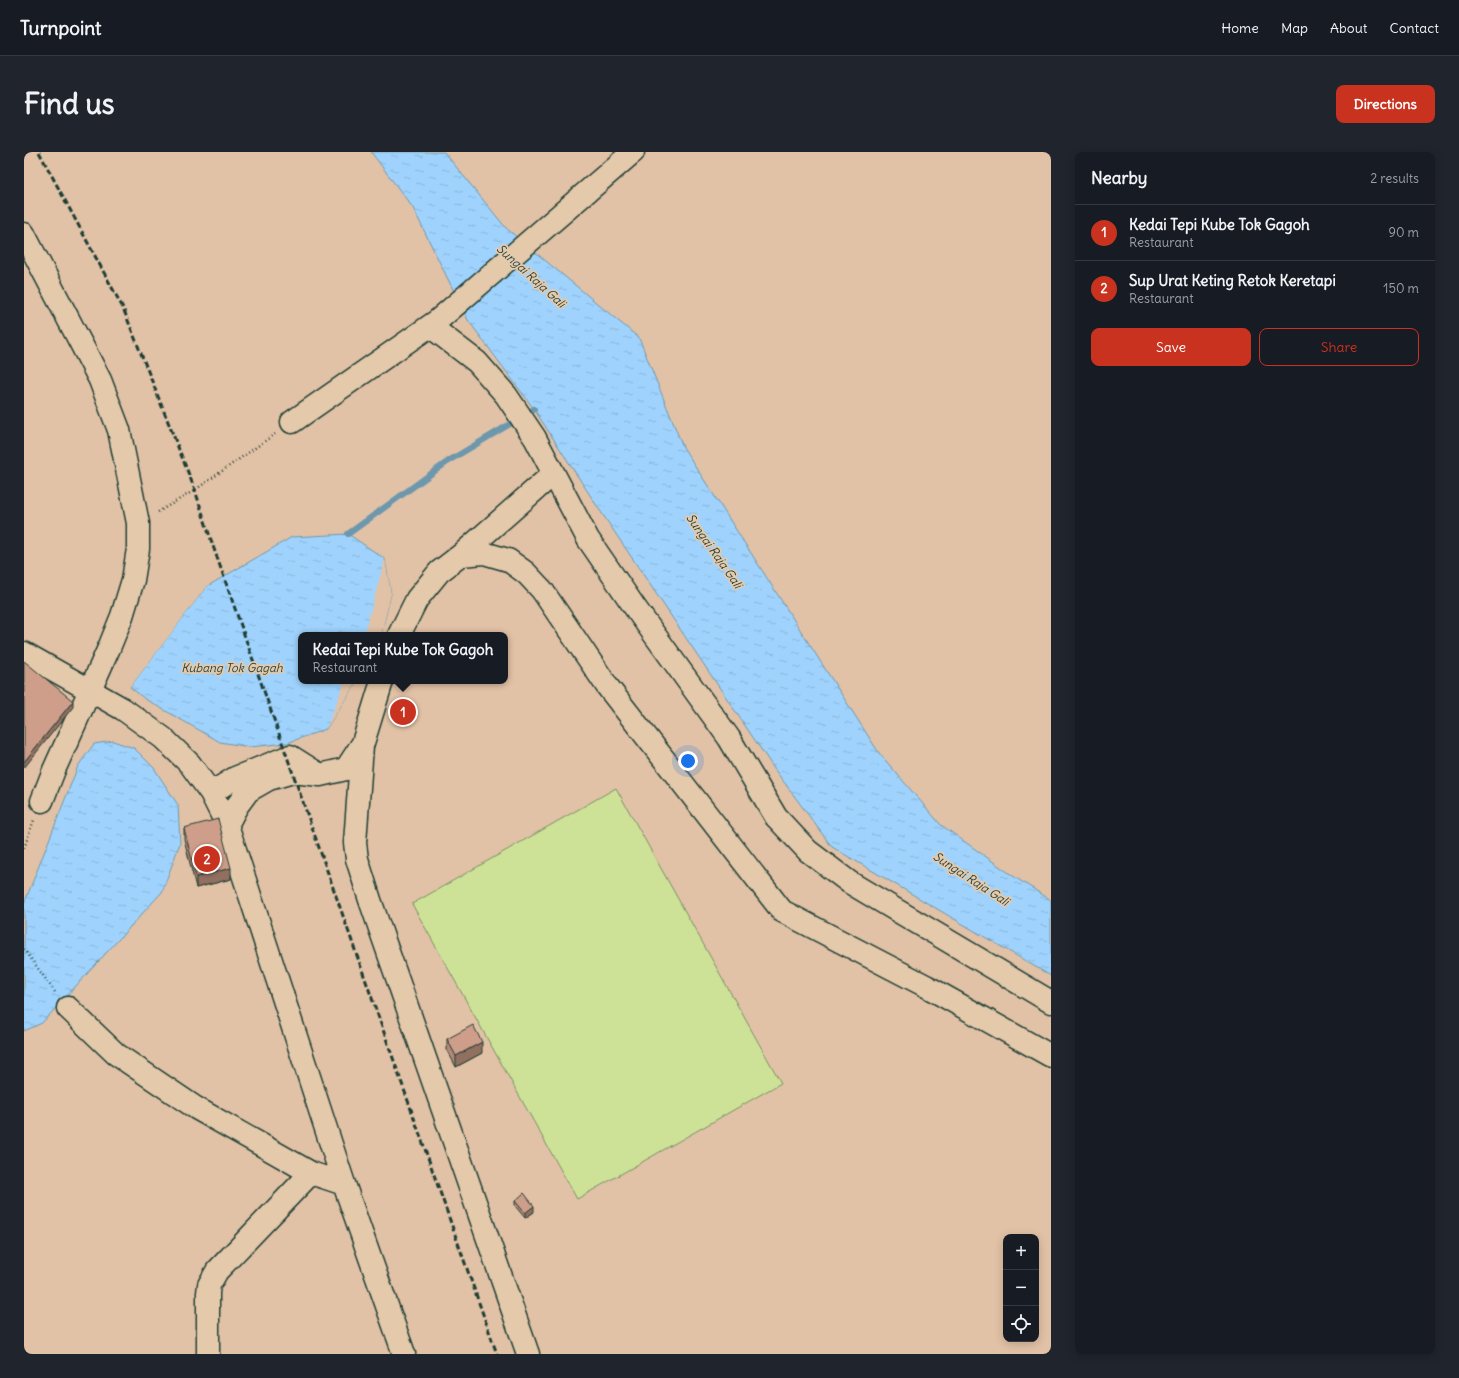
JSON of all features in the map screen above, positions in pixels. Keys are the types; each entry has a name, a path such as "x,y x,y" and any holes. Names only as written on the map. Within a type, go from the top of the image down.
{"street":[{"path":"292,422 433,323 633,152"},
{"path":"24,234 100,380 119,430 138,524 138,549 133,580 114,635 54,770 42,801"},
{"path":"433,323 477,362 506,395 535,438 588,539 641,616 729,738 776,817 808,850 849,882 1051,1002"},
{"path":"400,632 417,599 439,572 462,555 553,474"},
{"path":"462,555 484,553 508,560 526,573 542,590 607,686 782,911 926,986 1051,1056"},
{"path":"24,653 123,709 163,738 190,764 211,793 227,825 344,1184 404,1354"},
{"path":"381,684 362,746 355,843 357,859 528,1354"},
{"path":"227,825 237,806 248,791 269,779 293,772 320,774 346,769 362,746"},
{"path":"211,793 234,778 290,756 320,774"},
{"path":"68,1008 116,1054 196,1108 311,1173 344,1184"},
{"path":"208,1354 209,1285 217,1271 311,1173"}],"path":[{"path":"138,524 195,490 292,422"},
{"path":"24,848 42,801"},
{"path":"24,949 68,1008"}],"green space":[{"path":"616,788 781,1083 577,1199 412,904"}],"water":[{"name":"Sungai Raja Gali","path":"371,152 444,152 506,228 639,338 683,447 879,753 941,825 1016,878 1051,900 1051,976 832,847 775,770 599,509 534,409 468,320 413,208"},
{"name":"Kubang Tok Gagah","path":"348,534 385,559 391,594 382,632 298,632 298,684 355,684 326,729 287,743 250,747 220,742 145,699 130,687 206,587 292,537"},
{"path":"113,741 134,748 154,768 178,805 180,843 162,892 42,1023 24,1031 24,904 78,766 94,744"}],"pier":[{"path":"385,559 391,594 382,632 365,632"},
{"path":"206,587 130,687 134,679 200,592"},
{"path":"344,684 355,684 326,729"}],"building":[{"path":"24,661 73,701 24,762"},
{"path":"218,819 231,868 196,877 184,828"},
{"path":"473,1025 482,1042 456,1056 447,1039"},
{"path":"524,1193 534,1206 525,1213 515,1201"}],"waterway":[{"path":"528,413 534,409"},
{"path":"348,534 450,460 515,421"}],"railway":[{"path":"39,152 123,308 195,490 213,546 497,1354"}],"place":[{"name":"Kedai Tepi Kube Tok Gagoh","path":"403,712"},
{"name":"Sup Urat Keting Retok Keretapi","path":"207,859"}]}
